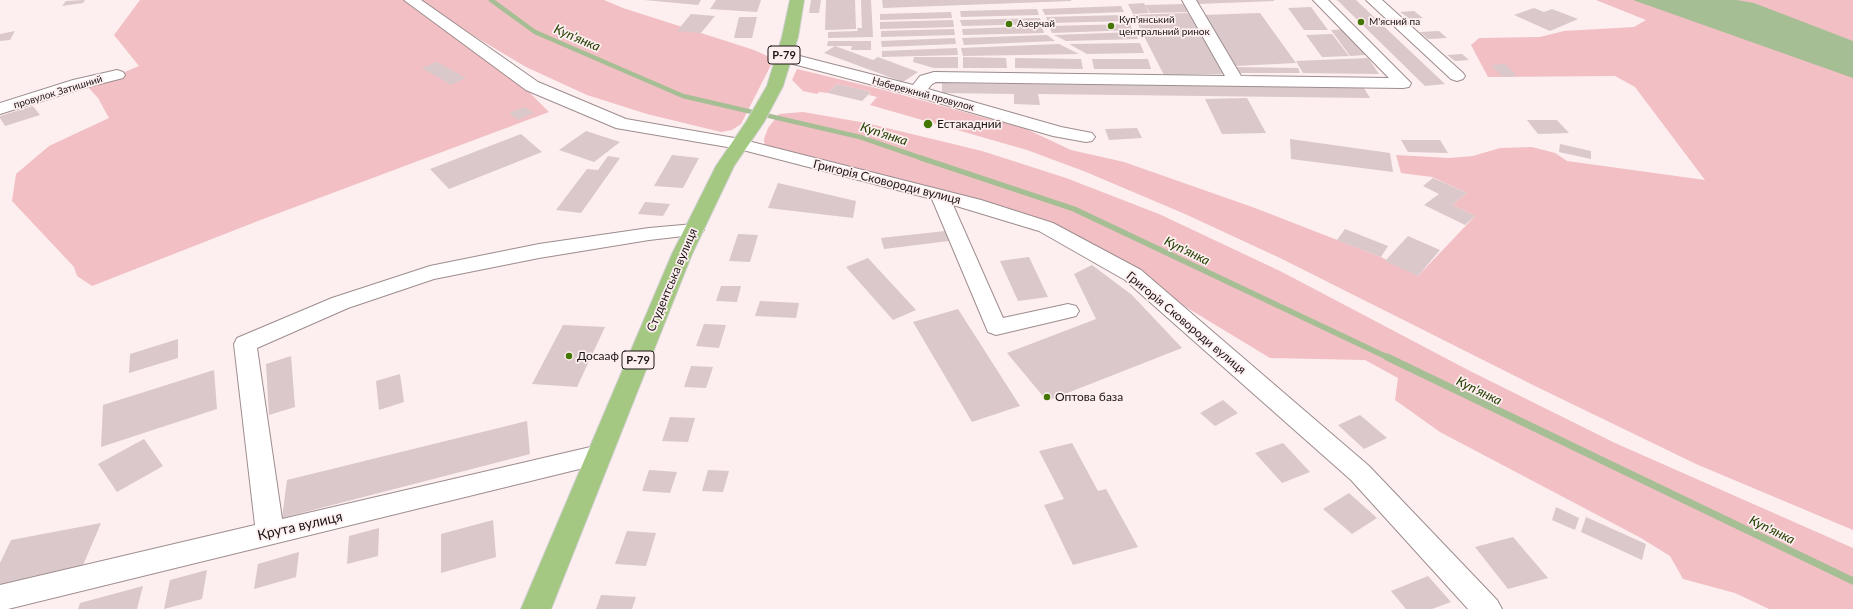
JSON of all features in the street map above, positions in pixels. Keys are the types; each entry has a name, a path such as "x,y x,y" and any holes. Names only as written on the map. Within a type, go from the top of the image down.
{"main road":[{"name":"Студентська вулиця","path":"536,609 679,261 725,166 760,114 775,86 784,57 797,0"}],"street":[{"name":"Григорія Сковороди вулиця","path":"411,0 532,86 622,124 740,144 974,204 1046,227 1133,274 1360,473 1487,609"},
{"path":"1189,0 1236,81"},
{"path":"917,91 926,80 934,77 1403,83 1320,0"},
{"path":"1373,0 1457,76"},
{"name":"Набережний провулок","path":"784,57 917,91 1060,132 1086,137"},
{"name":"провулок Затишний","path":"0,109 79,84 117,75"},
{"path":"940,196 996,328 1068,311"},
{"path":"270,533 245,344 340,303 430,273 539,251 649,234 694,230"},
{"name":"Крута вулиця","path":"0,598 599,455"}],"shaded area":[{"path":"140,0 412,0 530,91 529,92 549,112 263,219 92,286 77,276 74,267 12,201 16,174 49,146 109,118 98,98 88,87 139,66 114,35"},
{"path":"419,0 604,0 623,8 754,50 774,59 741,124 732,130 721,132 647,114 587,95 526,67 479,39"},
{"path":"1596,0 1636,0 1689,17 1708,26 1853,76 1853,530 1696,464 1535,386 1280,258 1185,214 1086,172 1027,150 870,105 877,97 869,95 871,92 837,84 828,93 819,92 817,94 803,91 792,80 797,69 884,90 1026,129 1071,150 1124,162 1255,208 1381,257 1418,276 1475,216 1452,205 1467,193 1432,177 1401,173 1396,155 1449,158 1473,156 1500,148 1532,147 1555,153 1567,161 1705,180 1635,87 1615,76 1488,77 1471,45 1479,38 1540,37 1564,31 1634,27 1646,20"},
{"path":"1633,0 1737,0 1754,3 1853,41 1853,78"},
{"path":"1737,0 1853,0 1853,41"},
{"path":"803,112 866,123 982,151 1066,178 1159,214 1282,272 1470,371 1615,443 1853,548 1853,609 1769,609 1735,593 1683,579 1670,556 1641,538 1440,432 1395,400 1398,378 1365,360 1270,358 1133,275 1046,227 765,151 764,139 768,128 779,114"}],"building":[{"path":"85,0 83,3 62,6 66,1"},
{"path":"644,0 701,0 698,5"},
{"path":"716,0 761,0 757,12 710,9"},
{"path":"811,0 821,0 819,13 809,13"},
{"path":"826,0 855,0 856,29 825,30"},
{"path":"861,0 871,0 873,37 828,38 828,32 858,31 857,28 862,28"},
{"path":"882,0 1071,0 1071,1 883,8"},
{"path":"1196,0 1274,0 1274,1 1198,4"},
{"path":"1337,0 1356,0 1445,84 1425,86"},
{"path":"1144,3 1149,13 1133,14 1128,4"},
{"path":"1187,4 1192,12 1150,13 1145,5"},
{"path":"1121,6 1124,12 1045,15 1042,9"},
{"path":"1311,7 1328,30 1304,30 1288,8"},
{"path":"1534,8 1544,12 1552,9 1578,19 1550,31 1514,15"},
{"path":"1037,9 1039,15 961,17 960,11"},
{"path":"1414,11 1423,18 1410,19 1400,12"},
{"path":"951,12 952,18 880,20 880,14"},
{"path":"1188,13 1227,74 1164,75 1133,15"},
{"path":"1260,13 1296,63 1235,66 1204,15"},
{"path":"691,14 715,16 701,33 677,31"},
{"path":"1125,15 1128,21 1048,23 1046,17"},
{"path":"739,17 757,17 752,38 734,38"},
{"path":"1040,18 1042,24 962,26 960,20"},
{"path":"953,20 954,27 880,29 880,22"},
{"path":"1130,24 1133,30 1052,33 1049,26"},
{"path":"1042,26 1044,33 963,35 962,29"},
{"path":"954,29 955,35 881,37 881,31"},
{"path":"1345,29 1366,55 1350,56 1331,30"},
{"path":"15,31 10,40 0,41 0,34"},
{"path":"1439,31 1447,38 1428,39 1420,32"},
{"path":"1135,32 1138,39 1066,41 1054,35"},
{"path":"1332,34 1349,56 1322,57 1306,35"},
{"path":"1047,35 1055,41 964,45 962,38"},
{"path":"955,38 956,44 882,47 881,41"},
{"path":"828,41 871,41 871,50 851,50 852,46 827,46"},
{"path":"1140,43 1144,53 1087,54 1069,44"},
{"path":"1059,44 1079,54 963,56 961,48"},
{"path":"835,46 873,60 878,57 918,72 903,82 824,53"},
{"path":"957,48 958,55 882,57 882,51"},
{"path":"1462,54 1469,60 1455,61 1447,55"},
{"path":"914,57 958,57 958,68 934,68 913,62"},
{"path":"963,57 1006,58 1007,68 963,68"},
{"path":"1015,58 1081,59 1083,69 1015,68"},
{"path":"1368,58 1379,74 1303,73 1296,61"},
{"path":"1092,59 1148,59 1151,69 1094,69"},
{"path":"437,62 466,78 451,85 422,68"},
{"path":"1505,64 1517,76 1503,77 1491,65"},
{"path":"1234,67 1298,68 1300,73 1237,73"},
{"path":"942,83 1364,88 1370,98 1038,94 1040,105 1014,104 1014,94 942,93"},
{"path":"837,84 871,92 862,101 828,93"},
{"path":"1247,98 1266,133 1222,134 1205,99"},
{"path":"33,106 40,115 5,126 0,118 0,116"},
{"path":"525,107 534,113 518,120 509,113"},
{"path":"1527,120 1557,120 1569,133 1538,134"},
{"path":"1137,128 1142,138 1109,140 1105,129"},
{"path":"586,131 620,142 594,162 559,150"},
{"path":"521,134 542,152 449,189 430,169"},
{"path":"1290,139 1390,153 1393,172 1291,159"},
{"path":"1401,140 1440,140 1448,153 1408,152"},
{"path":"1560,144 1591,151 1591,159 1559,152"},
{"path":"672,155 699,158 683,188 654,186"},
{"path":"608,156 620,158 581,213 556,210 587,169 598,170"},
{"path":"1433,178 1467,193 1452,205 1475,216 1465,225 1424,205 1439,194 1423,186"},
{"path":"778,183 856,201 853,218 768,208"},
{"path":"645,202 670,204 663,216 638,214"},
{"path":"1345,229 1388,246 1381,257 1337,240"},
{"path":"945,231 949,241 884,249 881,238"},
{"path":"738,234 758,235 750,262 729,261"},
{"path":"1408,236 1440,250 1418,276 1385,261"},
{"path":"1029,257 1048,297 1018,301 1000,261"},
{"path":"868,258 916,310 893,320 846,267"},
{"path":"1092,265 1132,295 1182,348 1047,401 1007,353 1096,319 1074,274"},
{"path":"721,286 741,286 737,302 716,301"},
{"path":"760,301 799,303 796,318 755,316"},
{"path":"958,309 1020,406 972,422 913,322"},
{"path":"704,324 726,325 719,348 696,346"},
{"name":"Досааф","path":"563,325 605,327 577,387 532,384"},
{"path":"178,339 178,358 129,373 130,354"},
{"path":"291,356 295,407 269,415 266,364"},
{"path":"691,366 713,367 706,388 684,387"},
{"path":"214,370 217,409 101,447 103,405"},
{"path":"400,374 404,402 379,410 376,381"},
{"path":"1223,400 1238,413 1215,426 1200,413"},
{"path":"1360,415 1387,438 1364,449 1338,425"},
{"path":"670,417 695,418 688,442 662,441"},
{"path":"527,421 530,454 282,518 287,480"},
{"path":"144,439 163,466 117,492 98,464"},
{"path":"1072,443 1098,491 1106,489 1138,547 1073,565 1044,505 1064,499 1039,451"},
{"path":"1283,443 1310,472 1282,483 1255,453"},
{"path":"649,470 677,472 670,493 642,491"},
{"path":"708,470 729,471 723,492 702,491"},
{"path":"1349,493 1377,518 1352,534 1323,509"},
{"path":"1556,507 1579,518 1575,530 1552,520"},
{"path":"1586,517 1646,544 1642,560 1581,532"},
{"path":"493,520 496,557 441,573 441,534"},
{"path":"101,523 81,570 0,586 0,563 11,540"},
{"path":"379,528 378,556 347,564 349,536"},
{"path":"627,531 656,533 646,566 615,564"},
{"path":"1513,537 1548,578 1508,589 1475,547"},
{"path":"299,552 296,577 254,589 258,564"},
{"path":"207,570 202,599 164,609 170,580"},
{"path":"1428,576 1451,602 1432,609 1406,609 1391,591"},
{"path":"143,586 137,609 78,609 80,603"},
{"path":"601,595 636,597 632,609 596,609"}],"waterway":[{"name":"Куп'янка","path":"491,0 535,32 683,96 860,137 924,159"},
{"name":"Куп'янка","path":"924,159 1074,209 1389,358"},
{"name":"Куп'янка","path":"1387,357 1853,581"}],"place":[{"name":"М'ясний па","path":"1361,22"},
{"name":"Азерчай","path":"1009,24"},
{"name":"Куп'янський центральний ринок","path":"1111,26"},
{"name":"Естакадний","path":"928,124"},
{"name":"Досааф","path":"569,356"},
{"name":"Оптова база","path":"1047,397"}]}
